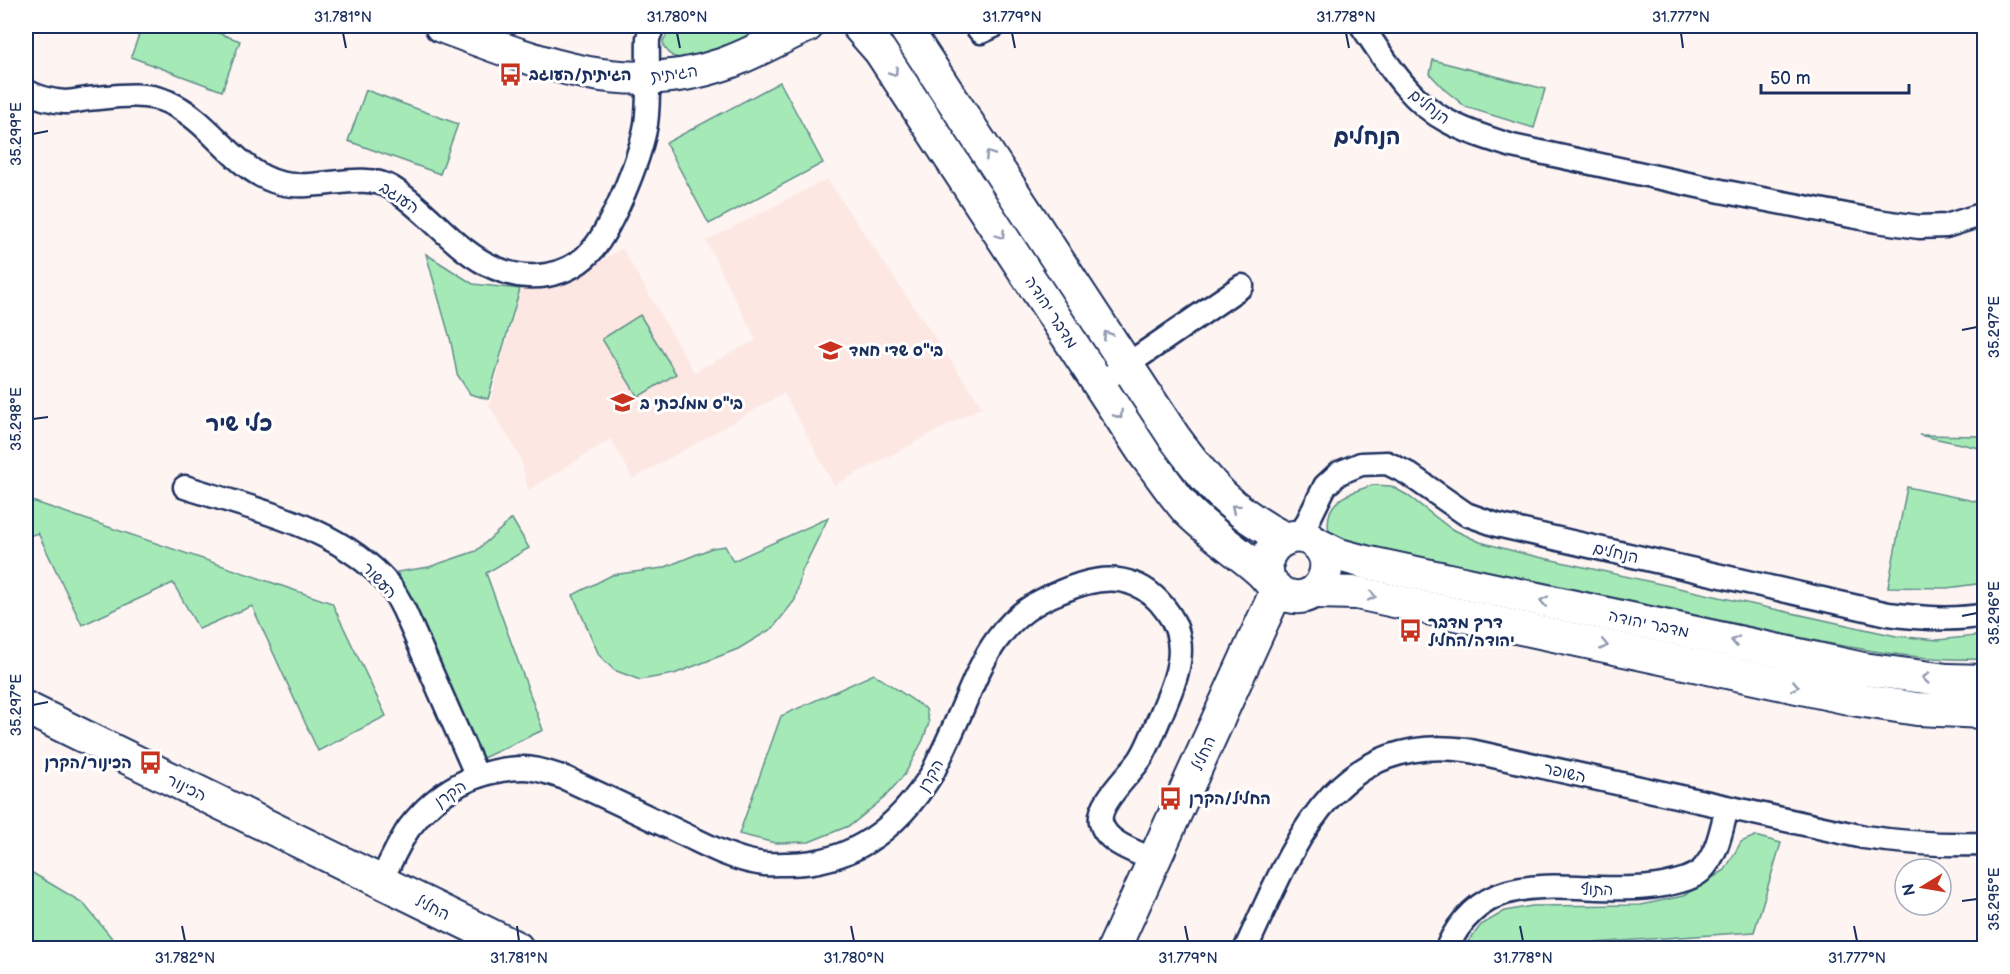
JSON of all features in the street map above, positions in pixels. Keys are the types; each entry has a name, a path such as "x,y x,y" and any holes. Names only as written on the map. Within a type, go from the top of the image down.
{"street":[{"name":"הגיתית","path":"441,26 551,66 588,74 648,77 695,72 723,65 771,45 802,27"},
{"name":"העוגב","path":"26,91 66,102 132,97 166,101 187,112 206,127 256,174 280,183 303,186 358,180 376,181 411,202 474,257 495,268 527,277 547,276 573,266 594,248 605,232 627,186 646,124 648,38 653,26"},
{"name":"מדבר יהודה","path":"858,26 892,69 1146,456 1188,510 1222,542 1246,558 1273,584"},
{"name":"מדבר יהודה","path":"904,26 1174,437 1212,486 1242,514 1301,540 1365,562 1863,669 1921,678 1984,681"},
{"path":"976,26 981,32 994,26"},
{"name":"הנחלים","path":"1362,26 1404,84 1423,104 1446,121 1482,137 1512,146 1753,198 1877,221 1919,226 1946,226 1984,214"},
{"path":"1099,384 1242,286"},
{"name":"הנחלים","path":"1301,540 1324,486 1339,473 1361,464 1387,463 1407,473 1466,514 1497,525 1888,614 1926,618 1970,618 1984,615"},
{"name":"העשור","path":"185,487 315,530 348,549 373,570 390,587 404,610 477,776"},
{"path":"1301,540 1323,553 1327,564 1326,575 1322,585 1314,592 1303,597 1292,597 1273,584 1266,563 1276,544 1301,540"},
{"name":"הקרן","path":"380,882 408,830 436,799 456,785 477,776 498,770 526,768 565,778 721,851 758,863 814,863 836,857 874,838 891,826 922,790 933,772 990,649 1015,618 1034,604 1064,590 1083,583 1117,580 1134,584 1147,591 1162,604 1177,628 1180,644 1176,680 1146,749 1125,780 1104,805 1101,813 1104,831 1112,839 1154,860"},
{"name":"החליל","path":"1114,948 1273,584"},
{"name":"מדבר יהודה","path":"1314,592 1357,592 1858,700 1917,709 1984,712"},
{"name":"הכינור","path":"26,708 349,866"},
{"name":"השופר","path":"1246,948 1302,834 1327,798 1348,779 1371,764 1396,754 1421,748 1442,747 1466,750 1821,829 1897,842 1946,845 1984,844"},
{"name":"התוף","path":"1447,948 1471,911 1486,901 1520,888 1646,888 1682,881 1700,872 1717,845 1727,808"},
{"name":"החליל","path":"349,866 517,948"}],"shaded area":[{"path":"827,179 982,407 834,485 784,393 633,479 611,439 528,490 521,458 489,406 521,289 545,286 580,275 622,248 694,372 756,340 706,241"}],"green space":[{"path":"142,26 199,26 240,41 222,91 131,57"},
{"path":"681,26 714,28 772,26 727,47 686,60 672,56 664,47 663,41 671,28"},
{"path":"1433,60 1545,89 1534,128 1466,107 1430,74"},
{"path":"780,82 823,163 709,224 666,143"},
{"path":"366,90 458,124 440,174 348,141"},
{"path":"426,254 473,284 520,289 488,399 470,394 457,374 451,342"},
{"path":"640,315 676,374 638,397 602,339"},
{"path":"1919,435 1984,436 1984,449"},
{"path":"1373,485 1391,486 1407,495 1450,528 1480,542 1896,636 1938,640 1984,635 1984,659 1925,657 1827,643 1349,541 1329,532 1328,521 1334,505 1347,495"},
{"path":"1907,487 1984,503 1984,583 1947,588 1888,587"},
{"path":"26,499 332,603 386,716 318,751 252,606 199,629 173,583 82,625 38,533 26,537"},
{"path":"828,518 802,571 795,600 773,628 738,649 674,674 640,680 614,670 599,655 573,595 612,575 663,568 712,548 725,546 733,561"},
{"path":"512,519 529,548 486,573 543,730 483,758 397,572 429,567 476,551"},
{"path":"874,674 926,709 929,723 923,740 905,774 884,798 851,825 809,842 775,843 739,834 781,716"},
{"path":"1755,836 1781,843 1754,932 1578,944 1561,948 1463,948 1481,925 1505,911 1532,906 1641,905 1683,896 1725,870 1741,842"},
{"path":"26,869 83,903 120,948 26,948"},
{"path":"1783,943 1831,948 1729,948"}],"place":[{"name":"הגיתית/העוגב","path":"511,74"},
{"name":"בי\"ס שדי חמד","path":"831,350"},
{"name":"בי\"ס ממלכתי ב","path":"622,403"},
{"name":"דרך מדבר יהודה/החליל","path":"1410,631"},
{"name":"הכינור/הקרן","path":"150,762"},
{"name":"החליל/הקרן","path":"1171,798"}],"district":[{"name":"הנחלים","path":"1367,136"},
{"name":"כלי שיר","path":"239,423"}]}
